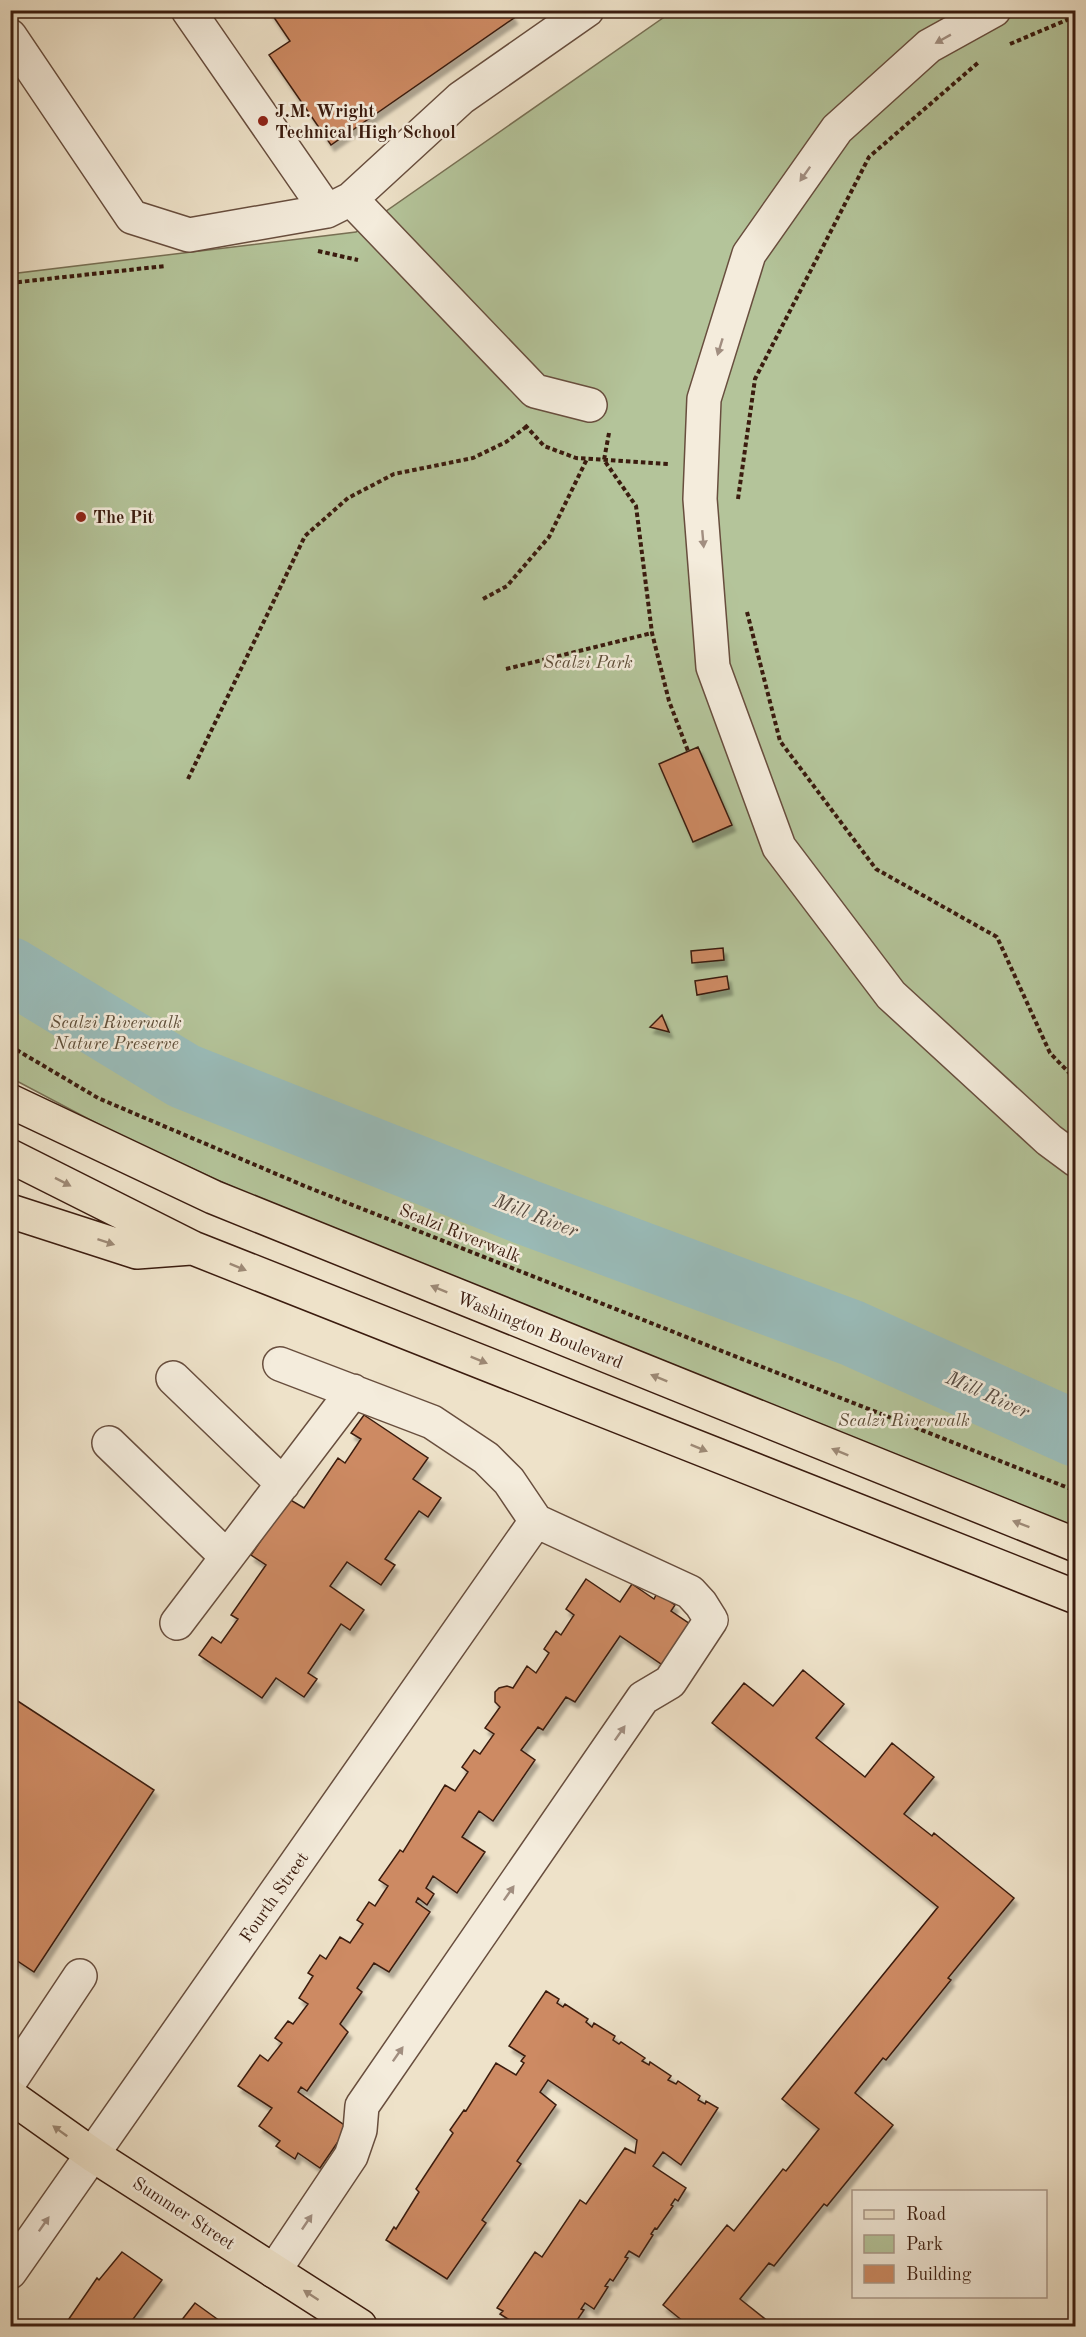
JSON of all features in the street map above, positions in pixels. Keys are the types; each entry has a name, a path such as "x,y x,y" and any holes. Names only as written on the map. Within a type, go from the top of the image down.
{"main road":[{"name":"Washington Boulevard","path":"10,1101 213,1197 1076,1545"},
{"path":"10,1156 193,1248 1076,1597"},
{"path":"10,1211 137,1252 193,1248"},
{"name":"Summer Street","path":"10,2096 93,2156 360,2326"}],"street":[{"path":"188,10 339,205 536,391 600,416"},
{"path":"10,36 132,217 189,235 339,205 461,98 587,10"},
{"path":"994,10 929,46 837,129 749,254 704,399 700,499 713,667 779,847 891,995 1049,1140 1076,1160"},
{"path":"274,2271 351,2156 360,2130 362,2106 643,1698 670,1682 711,1620 690,1592 536,1521 509,1481 486,1458 432,1422 280,1364"},
{"path":"173,1378 283,1484"},
{"path":"177,1623 352,1391"},
{"path":"109,1443 227,1557"},
{"name":"Fourth Street","path":"10,2272 536,1521"},
{"path":"10,2081 80,1976"}],"path":[{"path":"1007,46 1076,16"},
{"path":"737,505 755,379 869,157 987,54"},
{"path":"316,250 352,257 363,262"},
{"path":"10,283 166,266"},
{"path":"600,416 604,460 636,506 652,633 669,701 688,751"},
{"path":"519,420 544,446 576,458 701,465 742,471"},
{"path":"188,779 305,536 348,498 394,474 473,458 506,442 526,427"},
{"path":"483,599 507,586 549,537 587,459"},
{"path":"746,609 780,741 876,869 997,937 1050,1053 1076,1080"},
{"path":"506,669 652,633"},
{"name":"Scalzi Riverwalk","path":"10,1046 98,1098 307,1187 1076,1491"}],"green space":[{"name":"Scalzi Park","path":"673,11 1075,11 1075,1527 272,1205 115,1133 11,1078 10,274 356,232"}],"building":[{"path":"269,10 509,10 514,18 331,145 269,55 290,41"},
{"path":"698,747 732,825 693,842 659,764"},
{"path":"723,948 724,960 692,963 691,951"},
{"path":"727,976 729,989 697,995 695,981"},
{"path":"662,1015 669,1032 650,1027"},
{"path":"364,1415 428,1458 413,1479 441,1498 428,1517 419,1511 385,1559 395,1565 381,1585 347,1562 330,1586 364,1610 350,1630 341,1624 308,1673 317,1679 304,1697 276,1678 262,1698 199,1655 212,1637 221,1643 238,1619 231,1615 266,1565 251,1555 289,1499 304,1508 338,1458 345,1463 361,1439 351,1433"},
{"path":"586,1579 620,1602 632,1584 654,1599 657,1593 675,1605 671,1611 693,1626 664,1666 620,1636 575,1702 566,1697 543,1730 538,1727 521,1750 535,1760 493,1821 479,1811 462,1837 485,1852 457,1893 433,1876 426,1888 434,1894 427,1905 418,1898 416,1902 430,1912 389,1972 374,1963 357,1988 362,1992 340,2024 348,2032 307,2091 301,2087 298,2092 347,2127 320,2168 298,2153 295,2159 276,2146 280,2141 259,2126 272,2108 238,2086 260,2055 268,2061 282,2043 275,2038 288,2021 293,2024 308,2004 299,1998 313,1976 308,1973 320,1955 326,1959 340,1937 350,1943 363,1924 357,1920 369,1902 375,1906 388,1886 379,1880 400,1850 403,1852 445,1785 455,1791 468,1772 462,1767 474,1750 480,1754 494,1734 485,1728 500,1707 495,1702 495,1692 507,1686 513,1688 527,1666 536,1673 549,1653 544,1649 556,1631 561,1635 574,1615 566,1609"},
{"path":"803,1670 844,1704 816,1738 865,1777 892,1743 934,1777 904,1814 932,1836 934,1833 1014,1898 948,1978 951,1980 886,2060 883,2058 855,2093 893,2125 827,2206 824,2204 774,2266 769,2263 740,2299 774,2326 689,2326 663,2305 727,2225 734,2231 783,2169 786,2171 819,2129 782,2099 938,1907 712,1723 744,1683 773,1706"},
{"path":"10,1696 154,1790 34,1972 10,1956"},
{"path":"546,1991 559,1999 557,2003 563,2007 565,2004 588,2019 586,2022 592,2027 594,2023 615,2036 613,2040 619,2044 621,2042 645,2058 642,2061 649,2065 650,2062 671,2076 668,2080 676,2084 678,2081 700,2096 698,2100 705,2104 706,2101 718,2108 681,2165 663,2152 653,2166 686,2188 678,2201 675,2199 671,2205 673,2206 657,2229 655,2228 639,2257 629,2251 625,2257 628,2258 613,2281 610,2279 605,2286 608,2287 594,2309 585,2303 581,2309 584,2310 573,2326 519,2326 500,2314 503,2311 497,2308 535,2252 542,2257 580,2200 586,2204 625,2148 635,2153 637,2140 548,2080 540,2092 556,2105 517,2161 521,2164 482,2220 486,2223 447,2279 386,2240 394,2227 396,2229 419,2192 416,2189 453,2133 450,2130 464,2110 466,2111 496,2063 516,2075 524,2063 521,2061 525,2056 509,2046"},
{"path":"122,2252 162,2280 128,2326 64,2326 97,2278 99,2280"},
{"path":"195,2303 213,2316 227,2326 177,2326"}],"waterway":[{"name":"Mill River","path":"10,970 184,1076 526,1212 852,1333 1076,1434"}],"place":[{"name":"J.M. Wright Technical High School","path":"263,121"},
{"name":"The Pit","path":"81,517"}],"park label":[{"name":"Scalzi Riverwalk Nature Preserve","path":"116,1032"}]}
